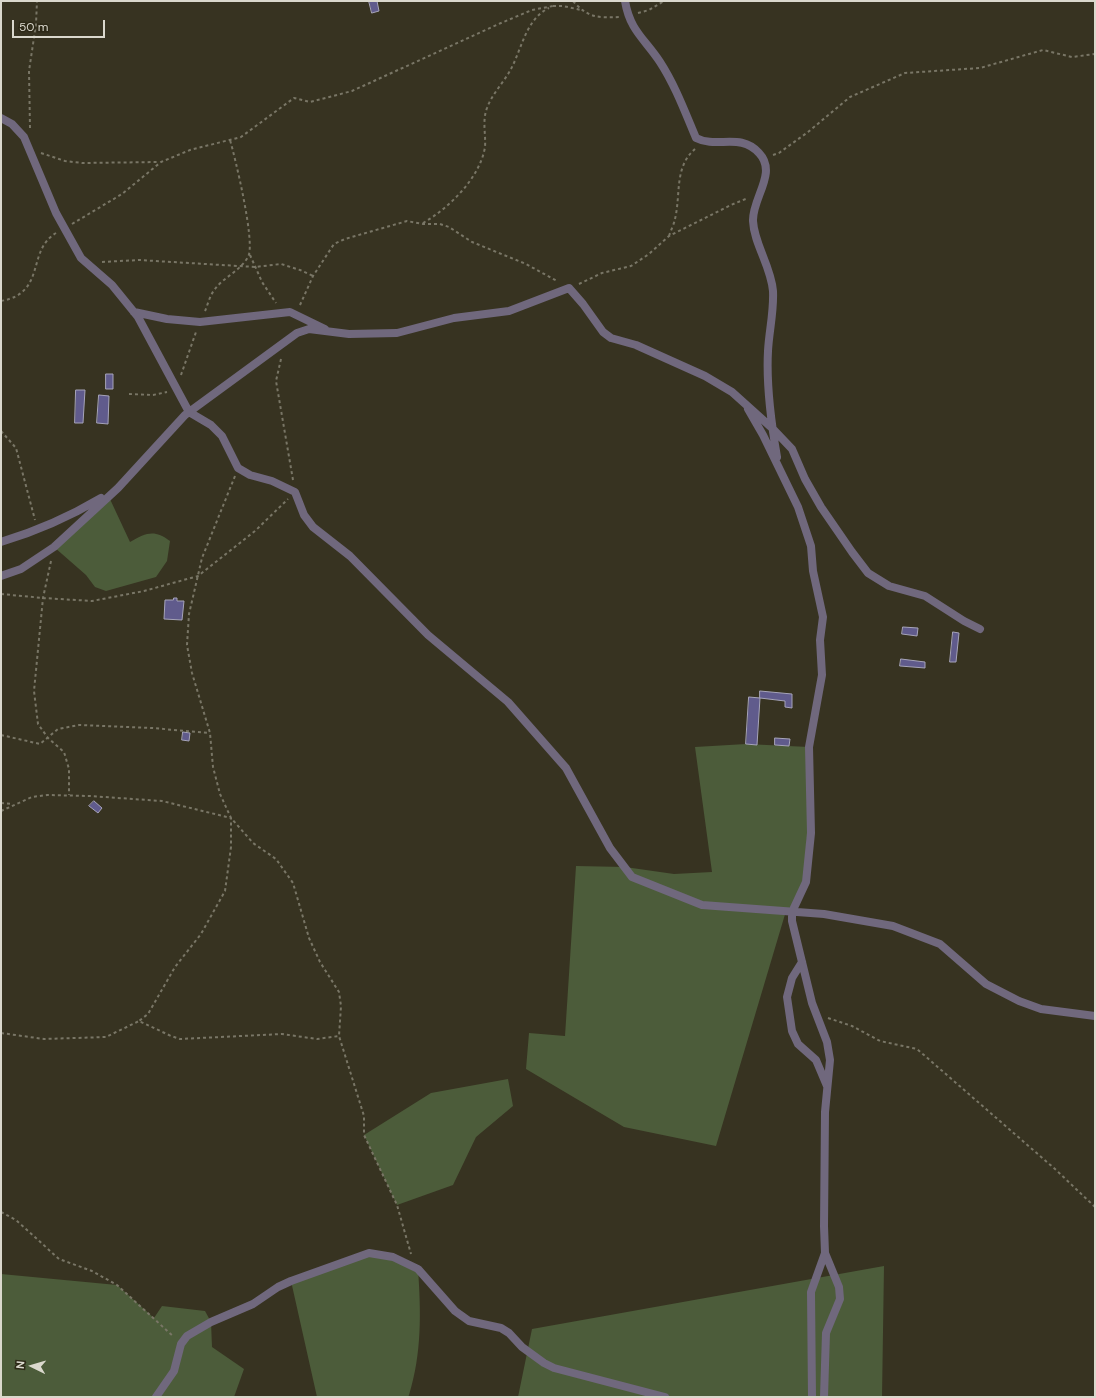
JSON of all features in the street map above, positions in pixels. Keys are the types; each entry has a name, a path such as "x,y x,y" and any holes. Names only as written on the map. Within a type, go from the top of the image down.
{"street":[{"path":"625,1 628,16 636,33 660,62 696,138 703,141 744,142 758,152 765,162 766,179 753,211 753,222 767,263 773,289 774,315 768,350 768,380 772,428 778,465"},
{"path":"1,118 12,124 24,137 31,150 56,213 81,258 112,285 134,312 189,412 212,425 222,436 238,468 250,474 272,481 295,492 304,515 314,527 350,556 428,635 508,702 566,768 610,848 632,877 702,905 824,914 893,926 940,944 986,984 1019,1001 1041,1010 1095,1016"},
{"path":"1,576 20,569 54,546 118,488 189,412 286,340 304,330 334,333 398,333 454,318 509,311 569,288 583,304 603,332 611,338 636,344 705,376 732,392 772,428 792,448 805,479 821,506 868,573 889,586 925,596 964,621 980,629"},
{"path":"134,312 167,319 200,322 290,312 334,333"},
{"path":"745,404 778,465 798,507 811,546 813,570 823,617 820,640 822,675 809,747 811,833 806,882 792,912 792,921 802,962 816,1014 827,1042 830,1060 827,1086 825,1134 825,1253 811,1292 812,1397"},
{"path":"1,542 38,530 71,516 118,488"},
{"path":"802,962 792,978 787,997 792,1031 798,1044 816,1060 827,1086"},
{"path":"824,1397 826,1333 840,1299 839,1288 825,1253"},
{"path":"156,1397 174,1371 181,1344 187,1336 211,1322 253,1304 278,1287 369,1254 393,1257 418,1269 455,1311 469,1321 501,1328 544,1363 554,1368 665,1397"}],"path":[{"path":"30,129 29,71 36,24 37,1"},
{"path":"423,224 441,213 460,194 481,162 485,146 484,121 487,107 511,68 528,30 542,12 553,6"},
{"path":"1,301 12,299 25,291 32,279 37,260 49,237 122,194 161,162 190,150 241,137 294,98 310,102 352,91 532,10 562,6 581,10"},
{"path":"763,159 779,153 850,97 905,73 980,68 1043,50 1072,57 1095,54"},
{"path":"230,140 239,170 250,255 254,267 282,312"},
{"path":"669,236 675,218 678,183 682,166 691,152 703,141"},
{"path":"31,150 65,161 82,163 161,162"},
{"path":"296,314 313,276 334,244 345,239 399,222 407,221 423,224 440,224 449,227 472,242 526,264 569,288 602,273 631,266 650,254 669,236 731,205 759,195"},
{"path":"129,394 153,395 177,390 182,367 215,289 240,267 250,255"},
{"path":"97,260 103,263 139,260 240,267 280,264 313,276"},
{"path":"1,594 92,601 144,591 198,576 256,531 295,492 276,380 286,340"},
{"path":"1,431 16,448 38,530"},
{"path":"238,468 202,558 189,614 187,645 192,673 210,733 213,767 220,794 231,818 254,843 276,859 293,883 309,938 320,962 339,992 341,1006 339,1036 364,1116 364,1135 397,1205 412,1259 418,1269"},
{"path":"54,546 43,598 34,691 38,724 48,738 64,752 68,769 69,795"},
{"path":"1,735 40,744 58,729 79,725 152,728 210,733"},
{"path":"1,811 32,797 47,795 104,796 162,802 231,818"},
{"path":"1,802 14,804"},
{"path":"1,1033 44,1039 106,1037 148,1014 175,967 201,934 225,891 231,847 231,818"},
{"path":"816,1014 852,1026 880,1040 917,1049 1054,1169 1095,1207"},
{"path":"139,1020 180,1039 282,1034 317,1039 339,1036"},
{"path":"1,1212 16,1220 59,1259 92,1271 117,1285 181,1344"}],"green space":[{"path":"109,497 130,542 141,536 150,534 159,535 170,541 167,561 156,577 106,591 95,587 86,575 54,547"},
{"path":"746,744 809,747 806,882 797,901 786,911 716,1146 624,1127 526,1069 529,1033 565,1036 576,866 625,867 674,874 712,872 695,747"},
{"path":"508,1079 513,1106 476,1137 453,1185 397,1205 364,1135 431,1093"},
{"path":"369,1253 418,1269 420,1332 416,1364 409,1395 408,1397 317,1397 291,1281"},
{"path":"884,1266 882,1397 518,1397 532,1329"},
{"path":"1,1274 117,1285 154,1318 162,1306 205,1311 211,1322 212,1347 244,1369 234,1397 2,1397"}],"building":[{"path":"369,1 377,1 379,11 372,13"},
{"path":"106,374 113,374 113,389 106,389"},
{"path":"76,390 85,390 83,423 75,423"},
{"path":"99,395 109,396 108,424 97,423"},
{"path":"174,598 177,598 177,601 184,601 182,620 164,619 165,600 173,600"},
{"path":"903,627 918,628 917,636 902,634"},
{"path":"953,632 959,633 956,662 950,662"},
{"path":"901,659 925,662 925,668 900,666"},
{"path":"760,691 792,694 792,708 785,707 785,701 760,698"},
{"path":"749,697 760,698 757,745 746,744"},
{"path":"183,732 190,733 189,741 182,740"},
{"path":"775,738 790,739 789,746 775,745"},
{"path":"94,801 102,808 98,813 89,806"}]}
